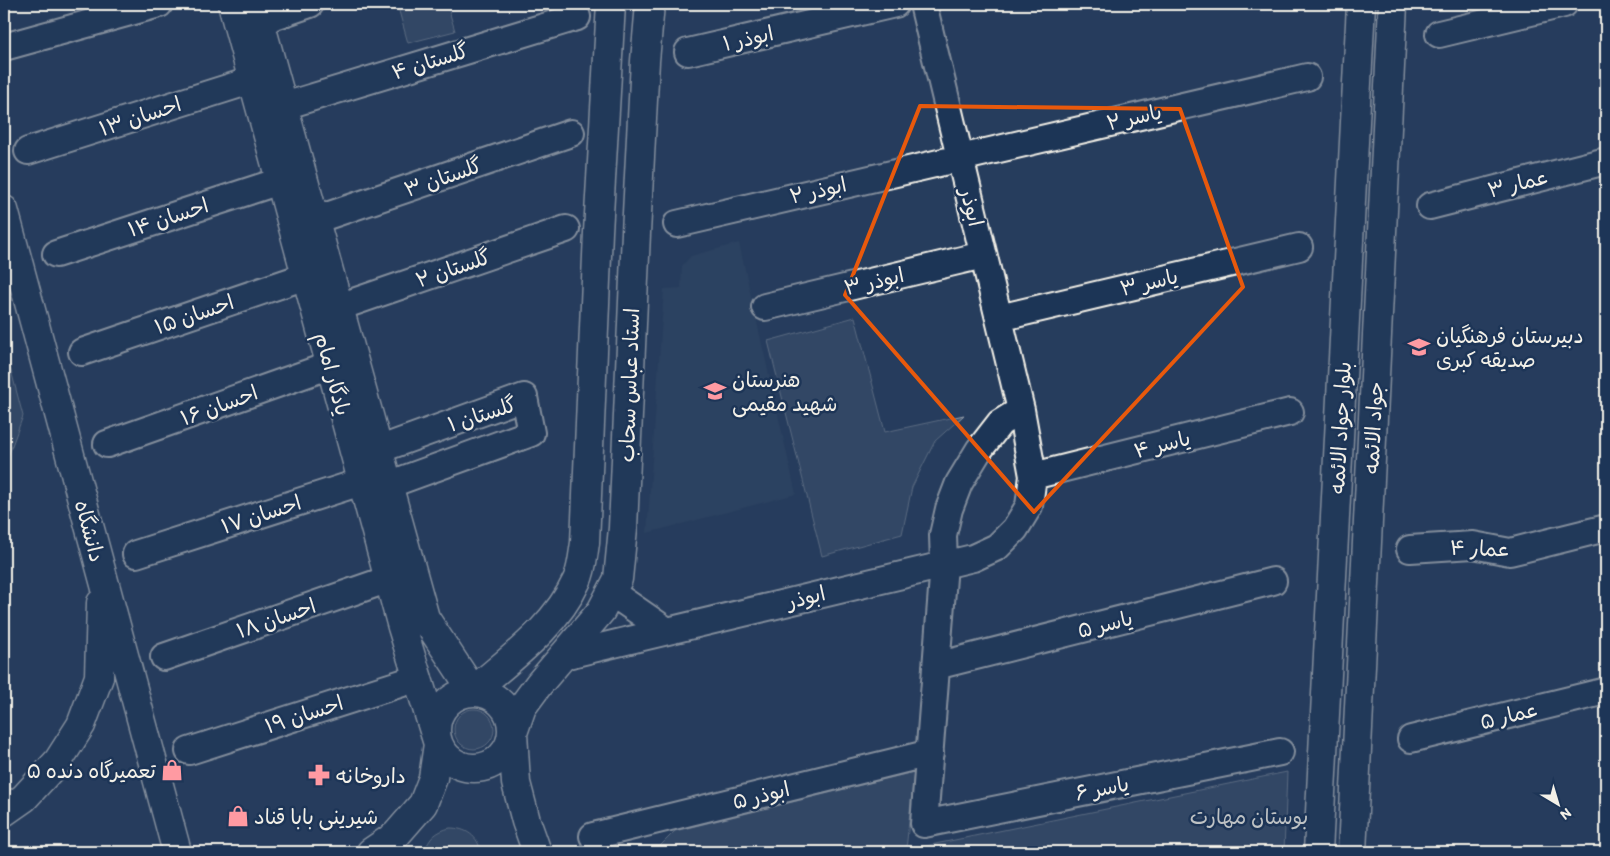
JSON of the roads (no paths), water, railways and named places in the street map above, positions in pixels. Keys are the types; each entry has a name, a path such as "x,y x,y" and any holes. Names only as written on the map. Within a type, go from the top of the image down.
{"street":[{"path":"4,47 159,4"},
{"name":"یادگار امام","path":"232,4 331,365 379,473 389,579 438,744"},
{"path":"258,12 310,4"},
{"name":"استاد عباس سحاب","path":"473,691 539,634 562,605 578,579 585,543 598,232 611,4"},
{"name":"استاد عباس سحاب","path":"513,733 522,707 601,611 618,579 623,528 636,223 650,4"},
{"name":"ابوذر ۱","path":"688,52 895,4"},
{"name":"ابوذر","path":"563,656 973,558 997,548 1015,529 1029,506 1034,476 1021,410 923,4"},
{"name":"بلوار جواد الائمه","path":"1318,852 1360,4"},
{"name":"جواد الائمه","path":"1352,852 1394,4"},
{"path":"1439,34 1564,4"},
{"name":"یادگار امام","path":"258,12 339,307 379,473 425,618 473,691"},
{"name":"گلستان ۴","path":"284,106 577,17"},
{"name":"یاسر ۲","path":"960,157 1307,76"},
{"name":"احسان ۱۳","path":"28,152 253,80"},
{"name":"گلستان ۳","path":"315,220 571,133"},
{"name":"ابوذر ۲","path":"677,224 960,157"},
{"name":"عمار ۳","path":"1430,206 1606,161"},
{"name":"احسان ۱۴","path":"56,254 280,181"},
{"name":"دانشگاه","path":"4,210 177,852"},
{"name":"گلستان ۲","path":"339,307 566,229"},
{"name":"یاسر ۳","path":"999,318 1299,247"},
{"name":"ابوذر ۳","path":"765,307 983,255"},
{"name":"احسان ۱۵","path":"82,352 306,276"},
{"name":"احسان ۱۶","path":"107,444 331,365"},
{"name":"گلستان ۱","path":"524,397 531,433 379,473 524,397"},
{"path":"930,753 944,564 943,535 949,509 959,483 979,450 1000,423 1021,410"},
{"name":"یاسر ۴","path":"1034,476 1290,412"},
{"name":"احسان ۱۷","path":"136,554 379,473"},
{"name":"عمار ۴","path":"1410,549 1473,545 1510,552 1606,528"},
{"path":"4,812 24,798 58,761 81,725 99,677 102,577"},
{"name":"احسان ۱۸","path":"164,657 389,579"},
{"name":"یاسر ۵","path":"936,666 1273,581"},
{"path":"612,593 667,631"},
{"name":"احسان ۱۹","path":"189,751 418,678"},
{"path":"371,852 396,836 424,804 432,778 438,744 437,720 442,709 450,700 461,694 473,691 486,693 498,699 506,708 512,720 516,783 537,852"},
{"name":"عمار ۵","path":"1412,739 1606,692"},
{"path":"438,744 452,762 462,767 474,769 486,767 496,762 510,744 513,733"},
{"name":"یاسر ۶","path":"930,753 924,824 1280,752"},
{"name":"ابوذر ۵","path":"593,836 930,753"}],"place":[{"name":"دبیرستان فرهنگیان صدیقه کبری","path":"1419,347"},
{"name":"هنرستان شهید مقیمی","path":"715,391"},
{"name":"تعمیرگاه دنده ۵","path":"172,770"},
{"name":"داروخانه","path":"319,775"},
{"name":"شیرینی بابا قناد","path":"238,816"}],"park label":[{"name":"بوستان مهارت","path":"1249,816"}]}
